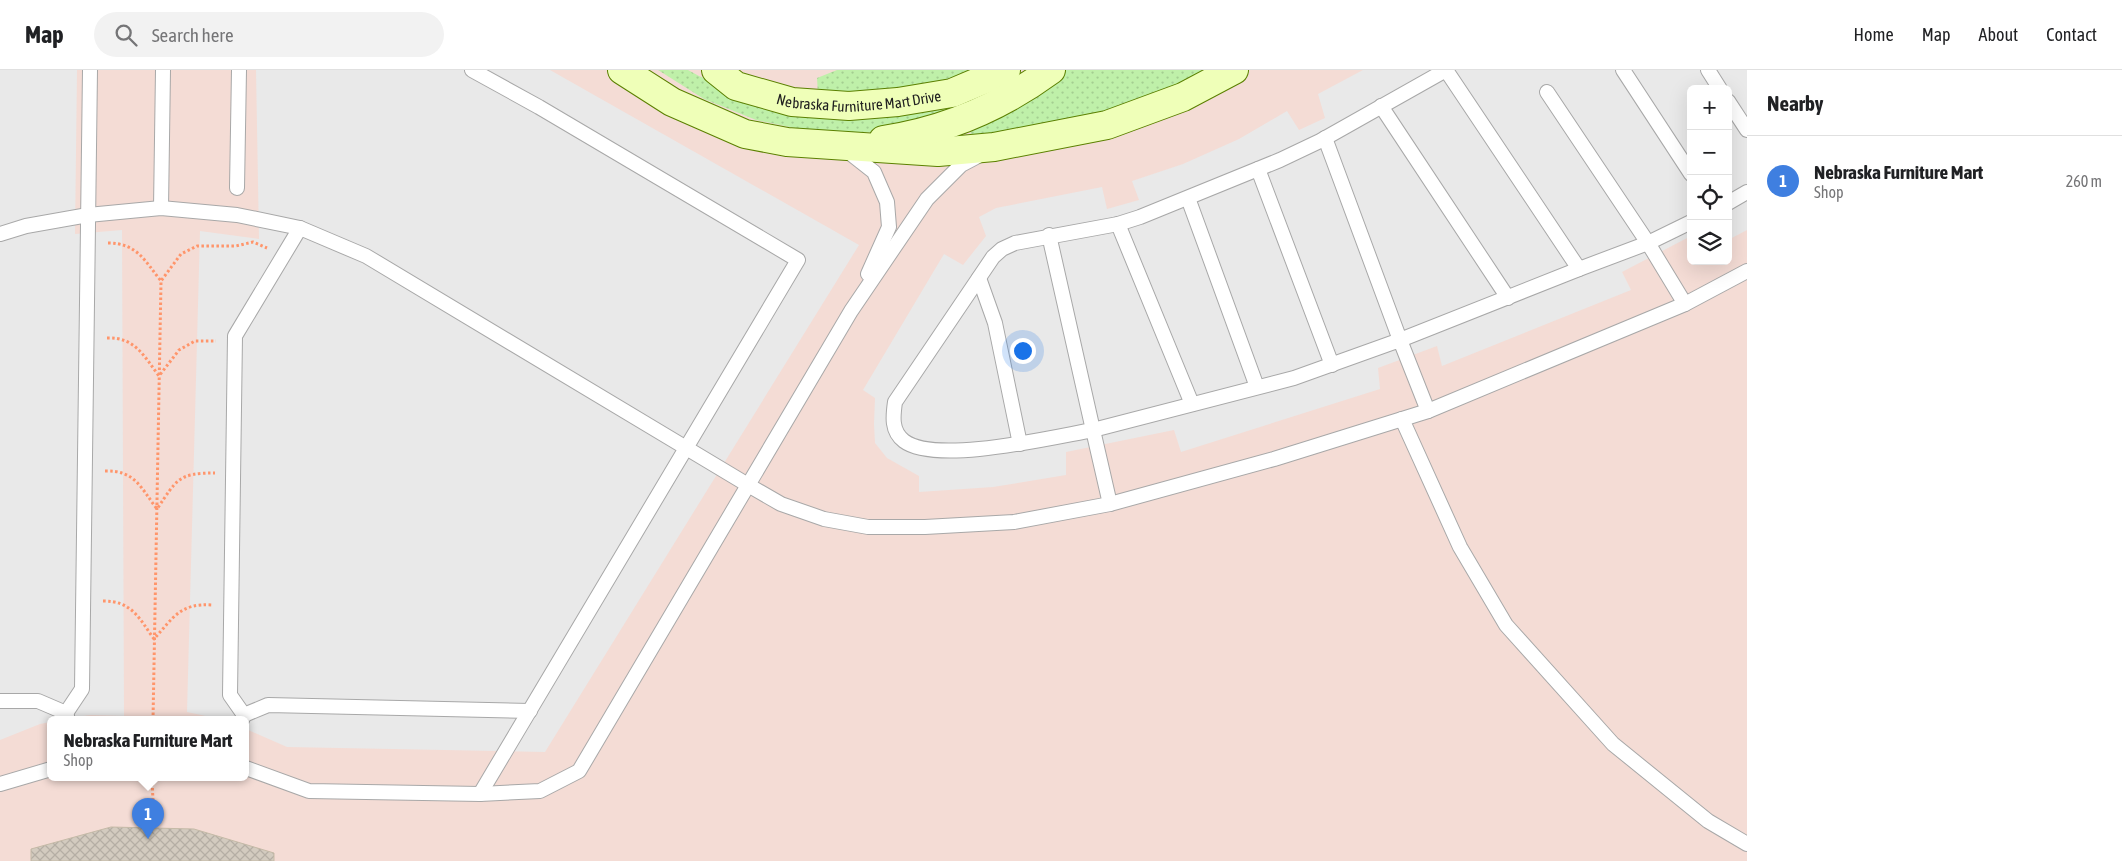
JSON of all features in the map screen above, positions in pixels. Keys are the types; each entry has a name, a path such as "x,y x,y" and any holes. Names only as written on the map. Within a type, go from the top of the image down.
{"street":[{"path":"622,70 672,102 745,134 787,142 938,152 994,147 1107,125 1183,97 1234,70"},
{"name":"Nebraska Furniture Mart Drive","path":"716,70 736,86 792,102 849,106 898,102 952,93 1006,70"},
{"path":"842,147 906,137 963,119 1023,90 1051,70"}],"lane":[{"path":"68,716 82,689 90,70"},
{"path":"161,208 163,70"},
{"path":"237,188 239,70"},
{"path":"472,70 539,107 798,260 480,794"},
{"path":"1579,269 1446,70 1325,138 1280,160 1188,198 1118,224 1049,235 1016,243 1002,249 993,257 895,402 892,417 895,430 902,440 918,448 949,451 1020,444 1092,430 1257,387 1332,365 1648,243 1687,224"},
{"path":"1623,70 1687,168"},
{"path":"1708,70 1717,85"},
{"path":"1547,92 1648,243 1685,304"},
{"path":"1381,106 1508,298"},
{"path":"1732,107 1747,130"},
{"path":"1325,138 1428,411"},
{"path":"842,147 874,172 887,202 889,227 851,311"},
{"path":"249,769 309,791 480,794 540,791 579,771 851,311 927,199 961,165 994,147"},
{"path":"1258,169 1332,365"},
{"path":"1732,201 1747,192"},
{"path":"1188,198 1257,387"},
{"path":"0,234 26,226 88,215 161,208 237,215 300,228 366,256 781,504 824,519 868,527 925,527 1014,522 1110,504 1274,459 1428,411 1685,304 1747,271"},
{"path":"1118,224 1192,404"},
{"path":"242,716 230,694 235,336 300,228"},
{"path":"1049,235 1110,504"},
{"path":"979,278 995,323 1020,444"},
{"path":"1402,419 1460,547 1506,625 1613,744 1708,821 1747,844"},
{"path":"0,701 38,702 65,716"},
{"path":"245,716 268,705 530,711"},
{"path":"0,784 47,771"}],"path":[{"path":"153,716 161,281 181,254 197,246 236,246 253,242 284,254"},
{"path":"88,244 122,243 138,252 161,281"},
{"path":"86,339 120,338 136,346 159,376"},
{"path":"159,376 179,350 195,341 235,341"},
{"path":"85,472 118,471 135,479 157,509"},
{"path":"157,509 176,481 193,473 233,472"},
{"path":"83,601 116,601 132,609 154,638"},
{"path":"154,638 179,611 196,604 231,607"},
{"path":"152,781 153,801"}],"shaded area":[{"path":"0,70 1747,70 1747,861 0,861"},
{"path":"0,70 77,70 75,234 122,230 124,716 47,716 47,723 0,740"},
{"path":"256,70 550,70 859,245 545,752 287,747 249,730 249,716 206,716 187,712 200,231 259,239"},
{"path":"1363,70 1747,70 1747,230 1732,238 1732,85 1687,85 1687,238 1622,272 1631,290 1442,366 1437,346 1378,368 1380,389 1181,452 1174,430 1066,452 1066,475 993,487 919,492 919,476 887,458 875,443 875,398 863,390 944,254 963,265 986,236 979,217 996,208 1102,187 1107,209 1139,200 1132,181 1183,164 1239,139 1287,111 1299,130 1325,118 1318,94"}],"green space":[{"path":"658,70 688,70 773,106 995,84 999,94 886,132 840,133 804,130 756,120 704,99"},
{"path":"837,70 983,70 905,92 818,95 817,78"},
{"path":"1064,70 1215,70 1167,93 1065,126 971,137 970,128"}],"building":[{"path":"111,827 194,829 274,853 274,861 31,861 31,849"}],"place":[{"name":"Nebraska Furniture Mart","path":"148,839"}]}
